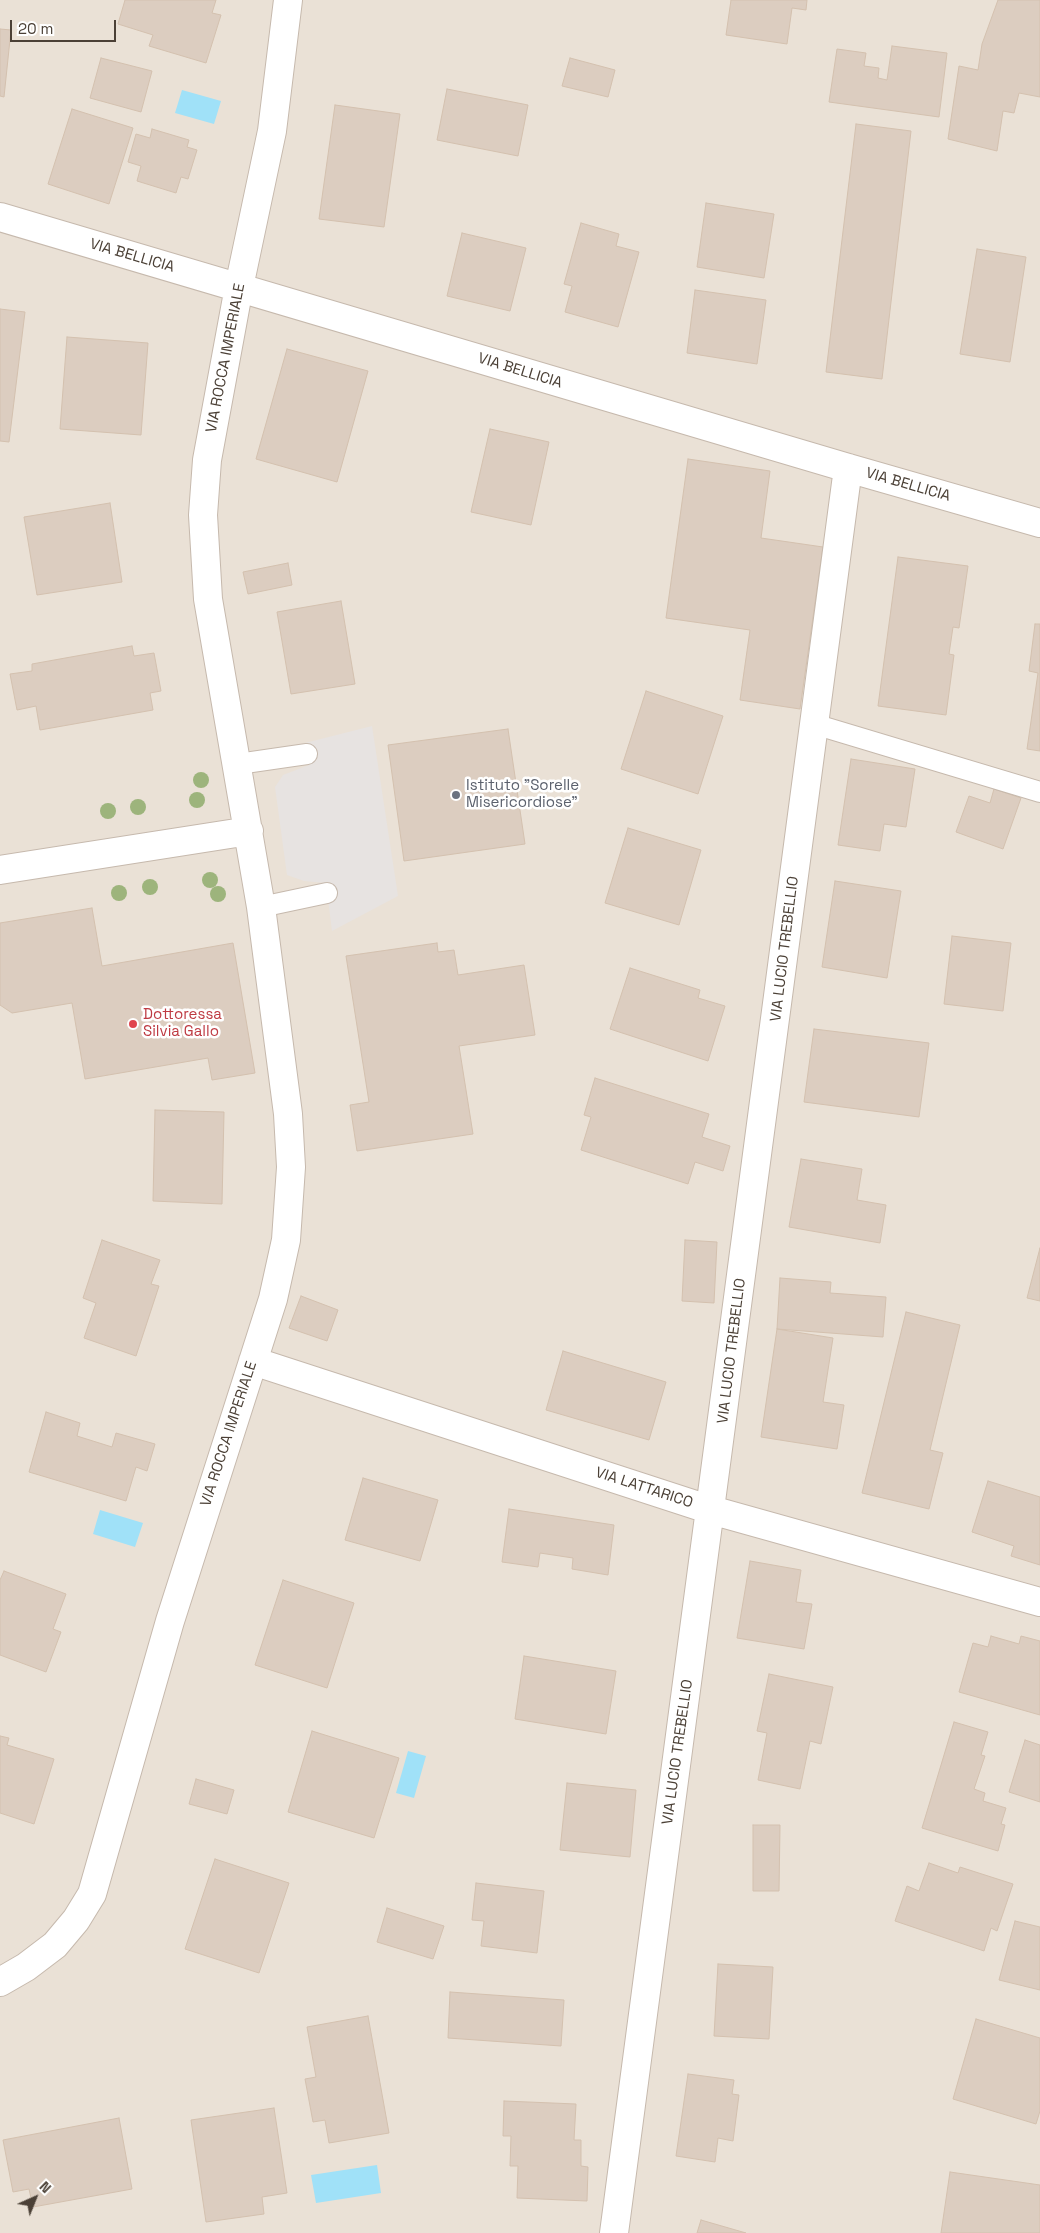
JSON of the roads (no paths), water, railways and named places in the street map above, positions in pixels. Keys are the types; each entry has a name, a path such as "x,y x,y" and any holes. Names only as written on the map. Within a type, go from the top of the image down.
{"street":[{"name":"VIA ROCCA IMPERIALE","path":"0,1982 26,1967 55,1945 86,1906 98,1879 170,1621 278,1279 286,1240 290,1199 290,1141 272,979 238,764 208,599 203,514 207,460 239,287 272,130 288,0"},
{"name":"VIA BELLICIA","path":"0,217 1040,523"},
{"name":"VIA LUCIO TREBELLIO","path":"614,2233 848,468"},
{"path":"0,870 249,831"},
{"name":"VIA LATTARICO","path":"253,1361 711,1510 1040,1602"}],"lane":[{"path":"814,724 1040,792"},
{"path":"238,764 307,754"},
{"path":"261,907 327,893"}],"water":[{"path":"182,90 221,101 214,124 175,113"},
{"path":"100,1510 143,1523 135,1547 93,1534"},
{"path":"408,1751 426,1756 414,1798 396,1793"},
{"path":"377,2165 381,2193 316,2203 311,2175"}],"place":[{"name":"Istituto \"Sorelle Misericordiose\"","path":"456,795"},
{"name":"Dottoressa Silvia Gallo","path":"133,1024"}]}
